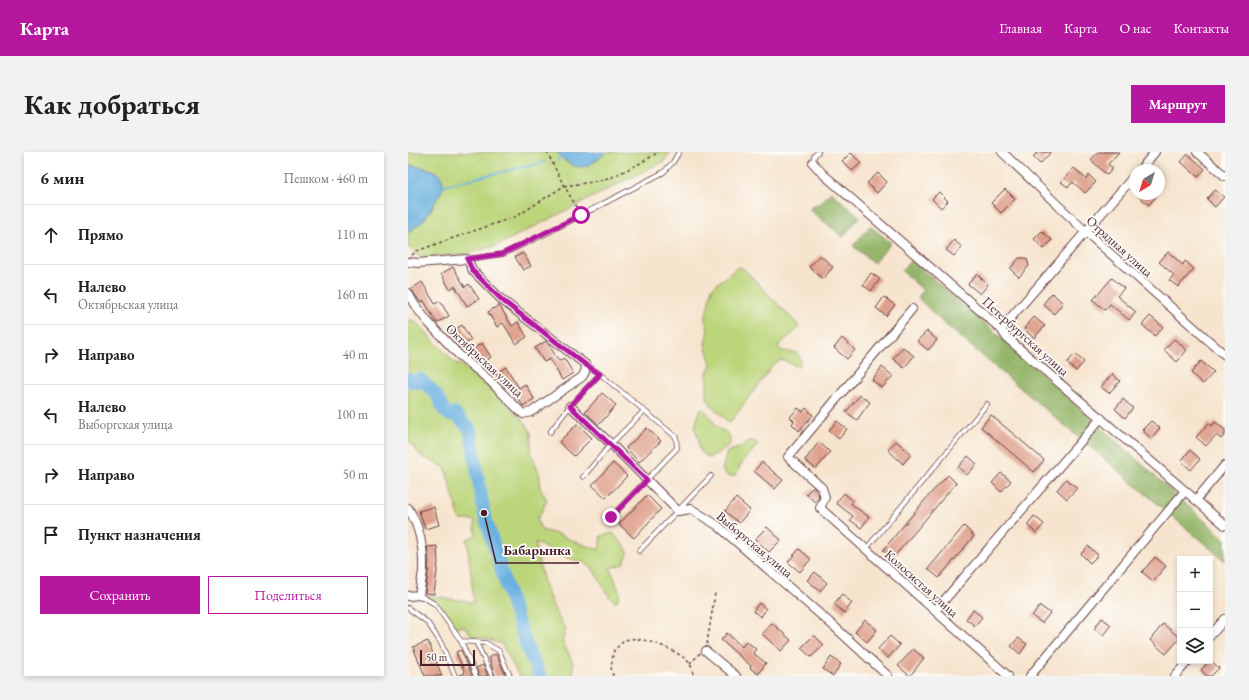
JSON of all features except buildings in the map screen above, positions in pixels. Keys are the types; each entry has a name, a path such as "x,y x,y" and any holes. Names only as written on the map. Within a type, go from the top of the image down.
{"street":[{"name":"Отрадная улица","path":"1002,152 1086,232 1225,354"},
{"path":"1145,164 1155,152"},
{"path":"1197,152 1225,176"},
{"name":"Петербургская улица","path":"814,163 823,174 1000,329 1007,338 1225,525"},
{"path":"1000,329 1129,182"},
{"path":"409,260 418,263 467,259 473,271 502,300 586,365"},
{"name":"Октябрьская улица","path":"408,293 414,304 427,321 459,355 489,380 523,414 530,412 582,377 585,372 586,365"},
{"name":"Колосистая улица","path":"912,309 788,457 822,488 825,497 820,508 1008,676"},
{"path":"570,406 611,444 678,511"},
{"path":"935,611 1101,418"},
{"path":"1196,500 1225,465"},
{"path":"1030,676 1185,491"},
{"path":"408,508 421,540 423,568 419,596 408,596"},
{"name":"Выборгская улица","path":"678,511 691,509 716,525 831,624 888,676"},
{"path":"1213,633 1225,619"},
{"path":"706,651 736,676"},
{"path":"1175,676 1185,664"}],"lane":[{"path":"467,259 502,254 581,215 664,172 679,152"},
{"path":"814,163 814,156 818,152"},
{"path":"586,365 600,374 676,438 678,448 611,517"},
{"path":"550,432 570,406 600,374"},
{"path":"866,549 987,404"},
{"path":"583,476 611,444 644,411"},
{"path":"639,551 711,476"},
{"path":"419,596 435,604 461,641 476,676"},
{"path":"408,608 427,622 441,643 455,676"},
{"path":"461,641 486,643 499,651 510,676"},
{"path":"476,642 492,676"}],"path":[{"path":"547,152 581,215"},
{"path":"409,260 418,251 424,248 517,216 564,186 592,182 612,177 659,152"},
{"path":"690,664 698,654 706,651 715,593"},
{"path":"612,676 611,667 614,650 627,640 638,639 655,643 684,658 690,664 694,676"}],"green space":[{"path":"408,152 557,152 566,162 596,161 607,152 670,152 664,161 496,246 466,254 421,258 408,248 408,232 427,216 440,194 443,185 442,179 439,175 430,169 408,165"},
{"path":"831,192 860,217 843,237 810,210 812,206 821,203"},
{"path":"870,226 891,243 874,263 853,246"},
{"path":"911,260 988,326 1225,539 1225,561 941,321 919,299 919,296 923,290 902,271"},
{"path":"738,267 746,271 799,326 782,342 778,348 783,351 797,353 800,358 800,363 799,367 782,360 774,364 732,420 728,422 711,405 707,397 707,373 711,364 705,344 708,330 705,319 712,288"},
{"path":"408,320 415,321 455,363 461,365 489,387 526,423 531,433 531,452 540,476 540,488 547,500 537,519 541,530 557,534 599,550 601,536 613,533 626,548 628,554 623,564 610,568 620,593 616,603 610,597 592,568 583,562 559,556 535,542 542,576 550,599 566,629 562,641 573,662 573,676 519,676 502,644 471,635 464,626 456,628 446,616 442,607 423,595 474,602 467,539 476,535 474,520 460,520 445,467 421,456 408,439"},
{"path":"701,408 708,414 717,427 728,434 730,438 729,446 709,458 700,451 699,440 695,428"},
{"path":"748,441 753,441 758,444 739,467 739,471 734,476 727,476 722,470 727,452 741,447"}],"water":[{"path":"557,152 607,152 587,166 576,167 570,164"},
{"path":"408,165 430,169 439,175 442,179 443,185 440,194 427,216 408,232"}],"waterway":[{"path":"558,160 564,156"},
{"path":"441,186 545,162"},
{"path":"408,379 416,383 420,379 432,390 442,405 444,411 450,415 454,413 470,429 484,513 512,605 530,655 540,676"}],"place":[{"name":"Бабарынка","path":"484,513"}],"route":[{"path":"581,215 502,254 467,259 473,271 502,300 586,365 600,374 570,406 647,480 611,517"}]}
